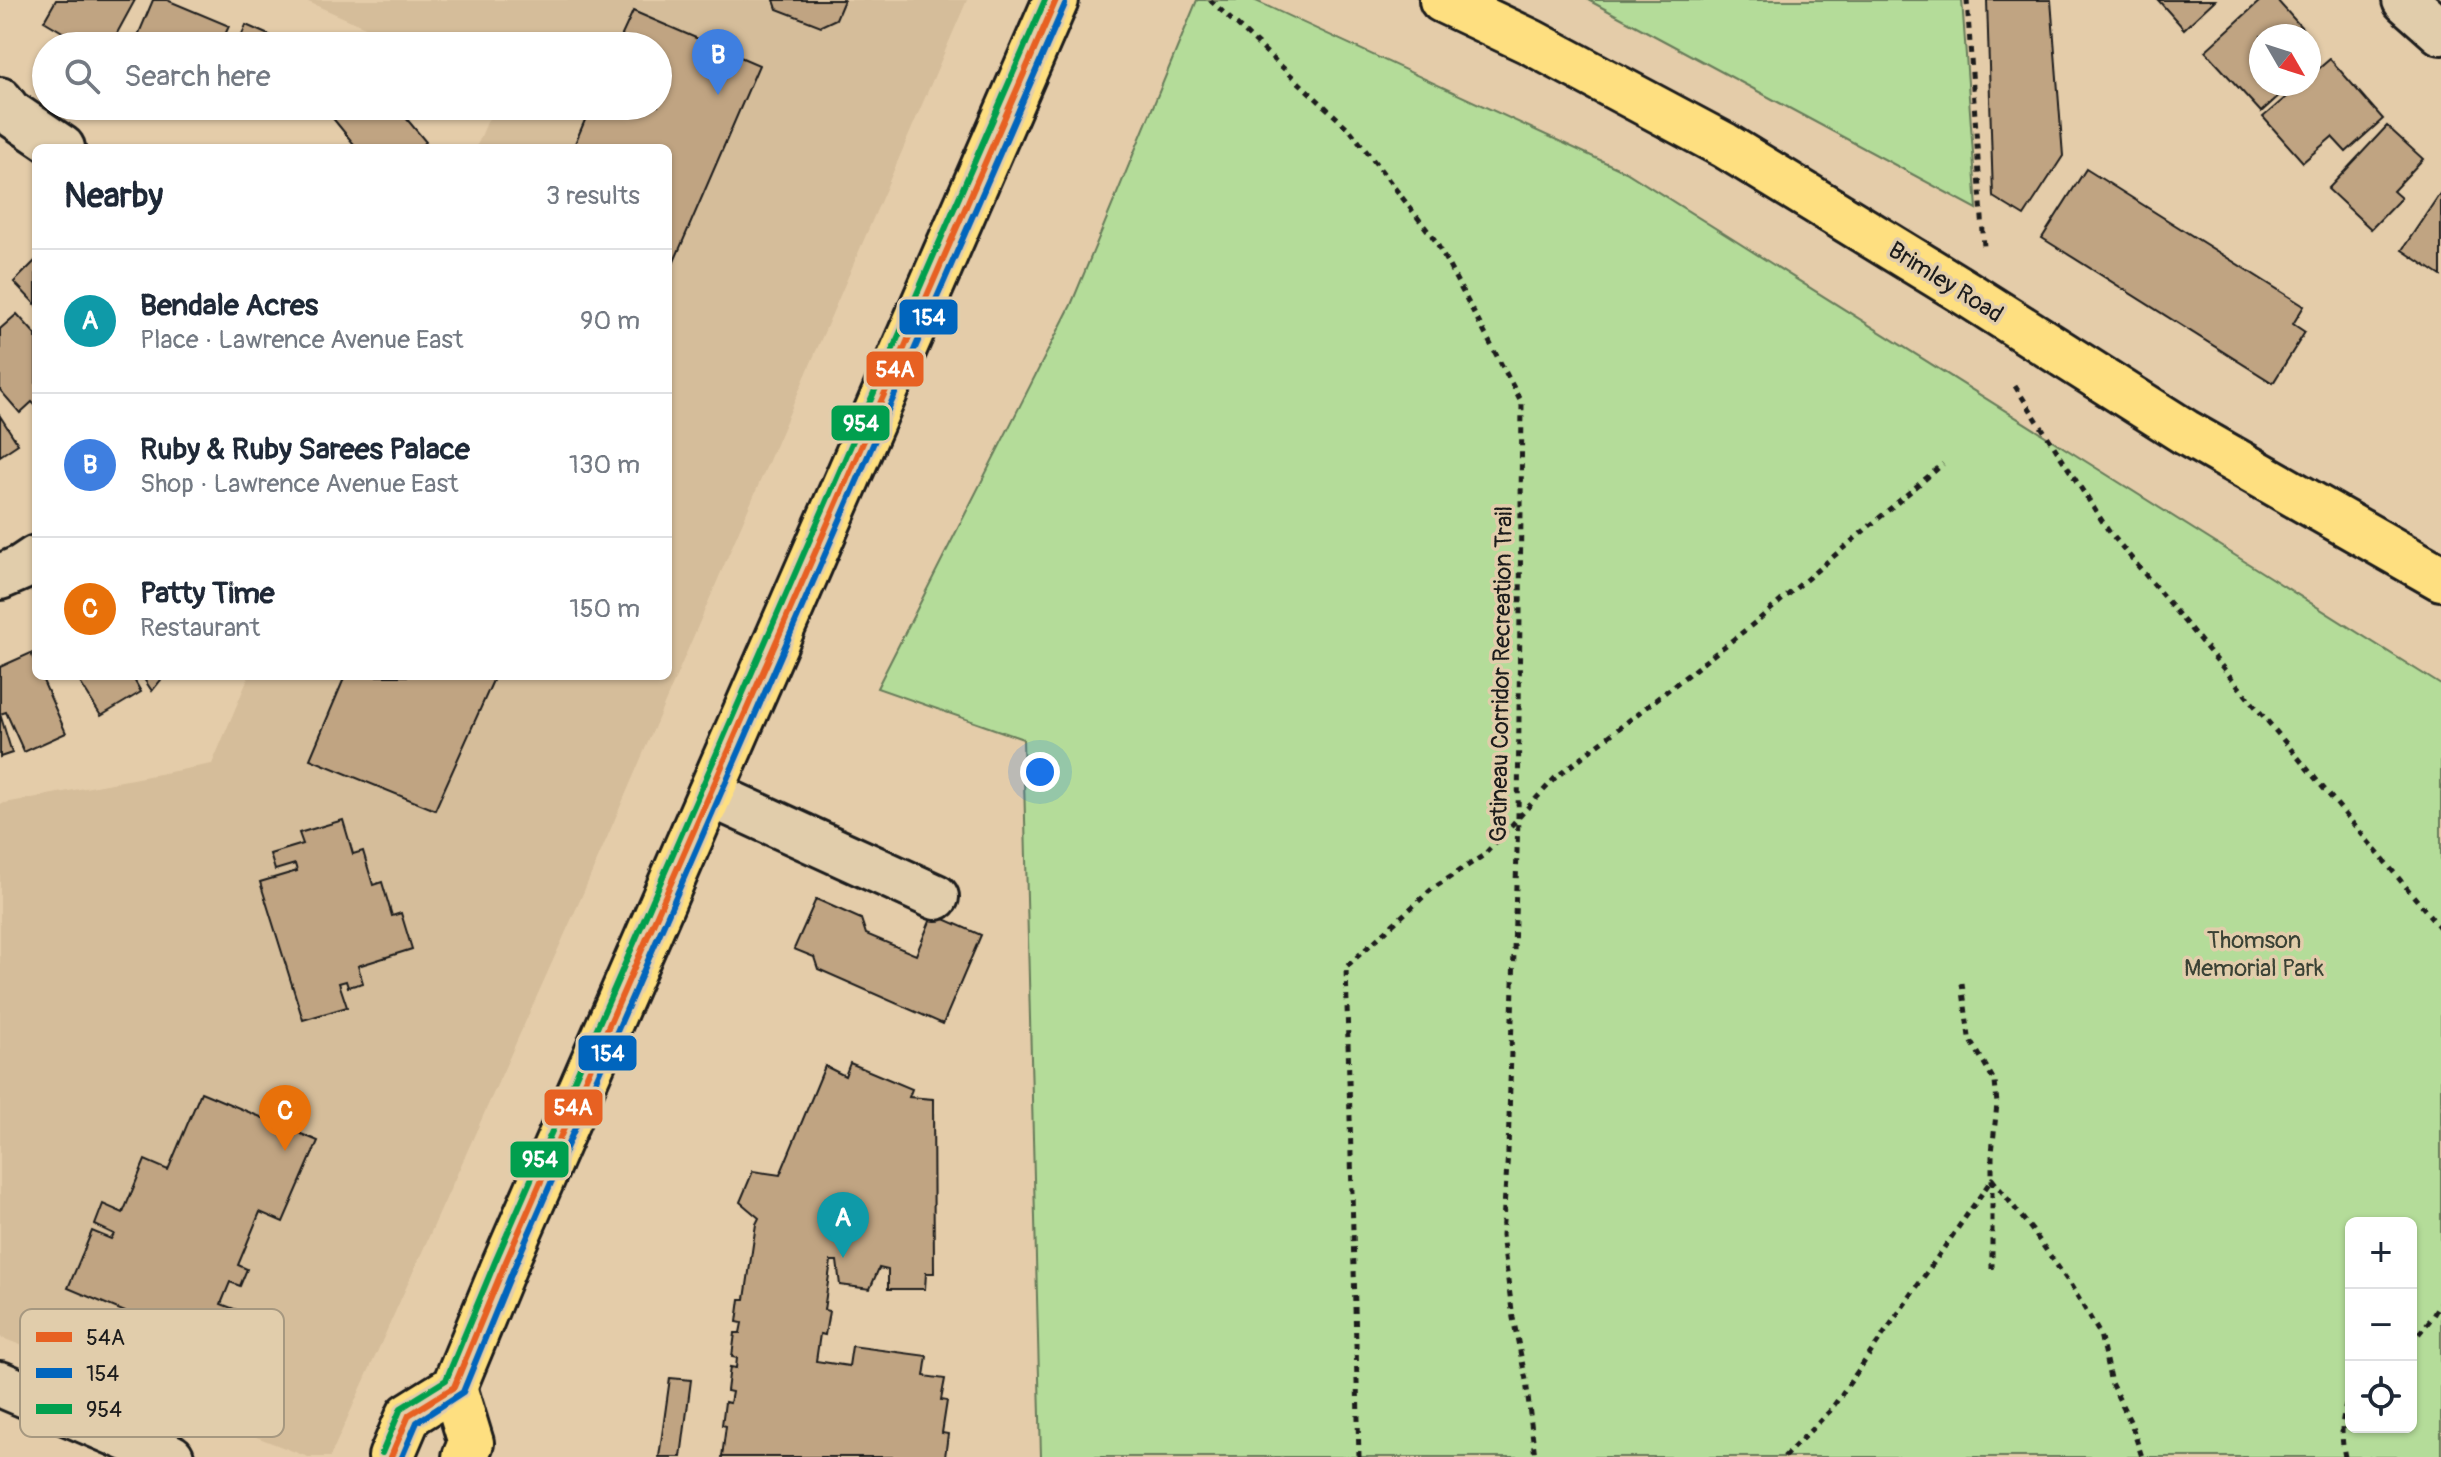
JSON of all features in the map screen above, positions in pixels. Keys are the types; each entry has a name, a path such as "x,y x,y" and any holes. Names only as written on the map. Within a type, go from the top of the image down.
{"main road":[{"path":"391,1457 409,1415 454,1387 1056,0"},
{"name":"Brimley Road","path":"1442,0 1531,42 1724,145 2185,432 2441,578"},
{"path":"454,1387 471,1443 465,1457"}],"street":[{"path":"2405,0 2441,32"},
{"path":"0,100 9,112 56,144"},
{"path":"0,577 32,561"},
{"path":"710,794 936,897"},
{"path":"0,1384 20,1393"},
{"path":"124,1437 171,1457"}],"path":[{"name":"Gatineau Corridor Recreation Trail","path":"1210,0 1350,130 1435,240 1522,403 1518,818 1508,1152 1502,1235 1513,1318 1526,1380 1535,1457"},
{"path":"1967,0 1984,247"},
{"path":"2015,386 2108,530 2441,929"},
{"path":"1359,1457 1346,967 1432,889 1484,855 1555,778 1757,621 1943,464"},
{"path":"1962,983 1969,1037 1995,1082 1992,1269"},
{"path":"1784,1457 1830,1411 1992,1179"},
{"path":"1992,1179 2070,1284 2100,1334 2111,1383 2131,1423 2142,1457"},
{"path":"2417,1336 2441,1302"},
{"path":"2345,1405 2341,1436 2345,1457"}],"shaded area":[{"path":"304,0 967,0 581,898 330,1457 308,1457 257,1437 284,1437 284,1309 20,1309 20,1345 0,1337 0,804 212,764 247,680 672,680 672,144 478,144 488,120 672,120 672,32 376,32"}],"green space":[{"name":"Thomson Memorial Park","path":"1197,0 1254,0 1626,172 2441,685 2441,1457 1041,1457 1023,739 877,688 1071,305"},
{"path":"1588,0 1962,0 1977,209"}],"building":[{"path":"56,0 135,0 118,32 62,32 44,21"},
{"path":"153,0 167,0 229,26 226,32 139,32"},
{"path":"774,0 844,0 836,19 821,26 777,9"},
{"path":"1987,0 2051,0 2063,156 2024,216 1993,197"},
{"path":"2158,0 2215,0 2184,29"},
{"path":"2261,0 2277,0 2298,24 2249,24 2249,96 2279,96 2261,112 2205,51"},
{"path":"633,11 759,65 672,266 672,144 575,144 585,120 672,120 672,32 623,32"},
{"path":"246,25 262,32 243,32"},
{"path":"2330,59 2383,119 2346,152 2332,137 2303,162 2263,117 2287,96 2321,96 2321,67"},
{"path":"334,120 408,120 426,142 424,144 354,144"},
{"path":"2387,126 2423,159 2393,191 2401,198 2371,229 2328,189"},
{"path":"2086,169 2304,306 2293,324 2305,332 2273,383 2042,238"},
{"path":"2441,192 2441,276 2402,250"},
{"path":"32,264 32,301 14,282"},
{"path":"17,314 32,331 32,402 20,413 0,390 0,329"},
{"path":"0,416 18,444 0,456"},
{"path":"31,653 32,680 43,680 66,733 24,752 6,712 0,714 0,667"},
{"path":"78,680 134,680 141,692 101,716"},
{"path":"145,680 161,680 152,691"},
{"path":"343,680 493,680 435,810 310,759"},
{"path":"0,714 12,753 0,757"},
{"path":"343,820 353,854 363,851 373,885 382,882 392,916 401,913 412,949 358,966 363,983 348,987 346,981 339,983 347,1007 303,1020 260,882 297,871 295,864 275,870 270,854 303,844 299,833"},
{"path":"816,899 861,919 866,934 916,955 933,914 981,935 943,1024 818,969 814,957 794,949"},
{"path":"850,1063 912,1089 909,1097 933,1099 934,1273 926,1273 925,1289 888,1289 888,1270 879,1268 870,1289 840,1285 837,1261 831,1261 824,1310 829,1311 825,1335 820,1334 816,1361 849,1366 852,1346 927,1356 924,1376 945,1379 941,1400 947,1401 942,1433 948,1434 945,1457 722,1457 725,1402 730,1403 732,1392 727,1391 730,1367 736,1368 737,1358 732,1357 735,1333 740,1333 742,1323 737,1322 740,1299 745,1299 759,1218 740,1202 753,1171 780,1175 825,1066 845,1076"},
{"path":"201,1092 318,1141 283,1222 260,1212 238,1265 247,1269 240,1286 230,1282 221,1304 234,1309 118,1309 68,1288 92,1231 111,1239 114,1234 95,1225 103,1204 123,1213 145,1160 168,1170"},
{"path":"670,1378 691,1380 681,1457 659,1457"}],"transit line":[{"name":"954","path":"382,1453 401,1408 446,1380 1045,0"},
{"name":"54A","path":"391,1457 409,1415 454,1387 1056,0"},
{"name":"154","path":"402,1457 417,1422 463,1392 513,1270 1065,4"}],"place":[{"name":"Ruby & Ruby Sarees Palace","path":"718,95"},
{"name":"Patty Time","path":"285,1151"},
{"name":"Bendale Acres","path":"843,1258"}]}
